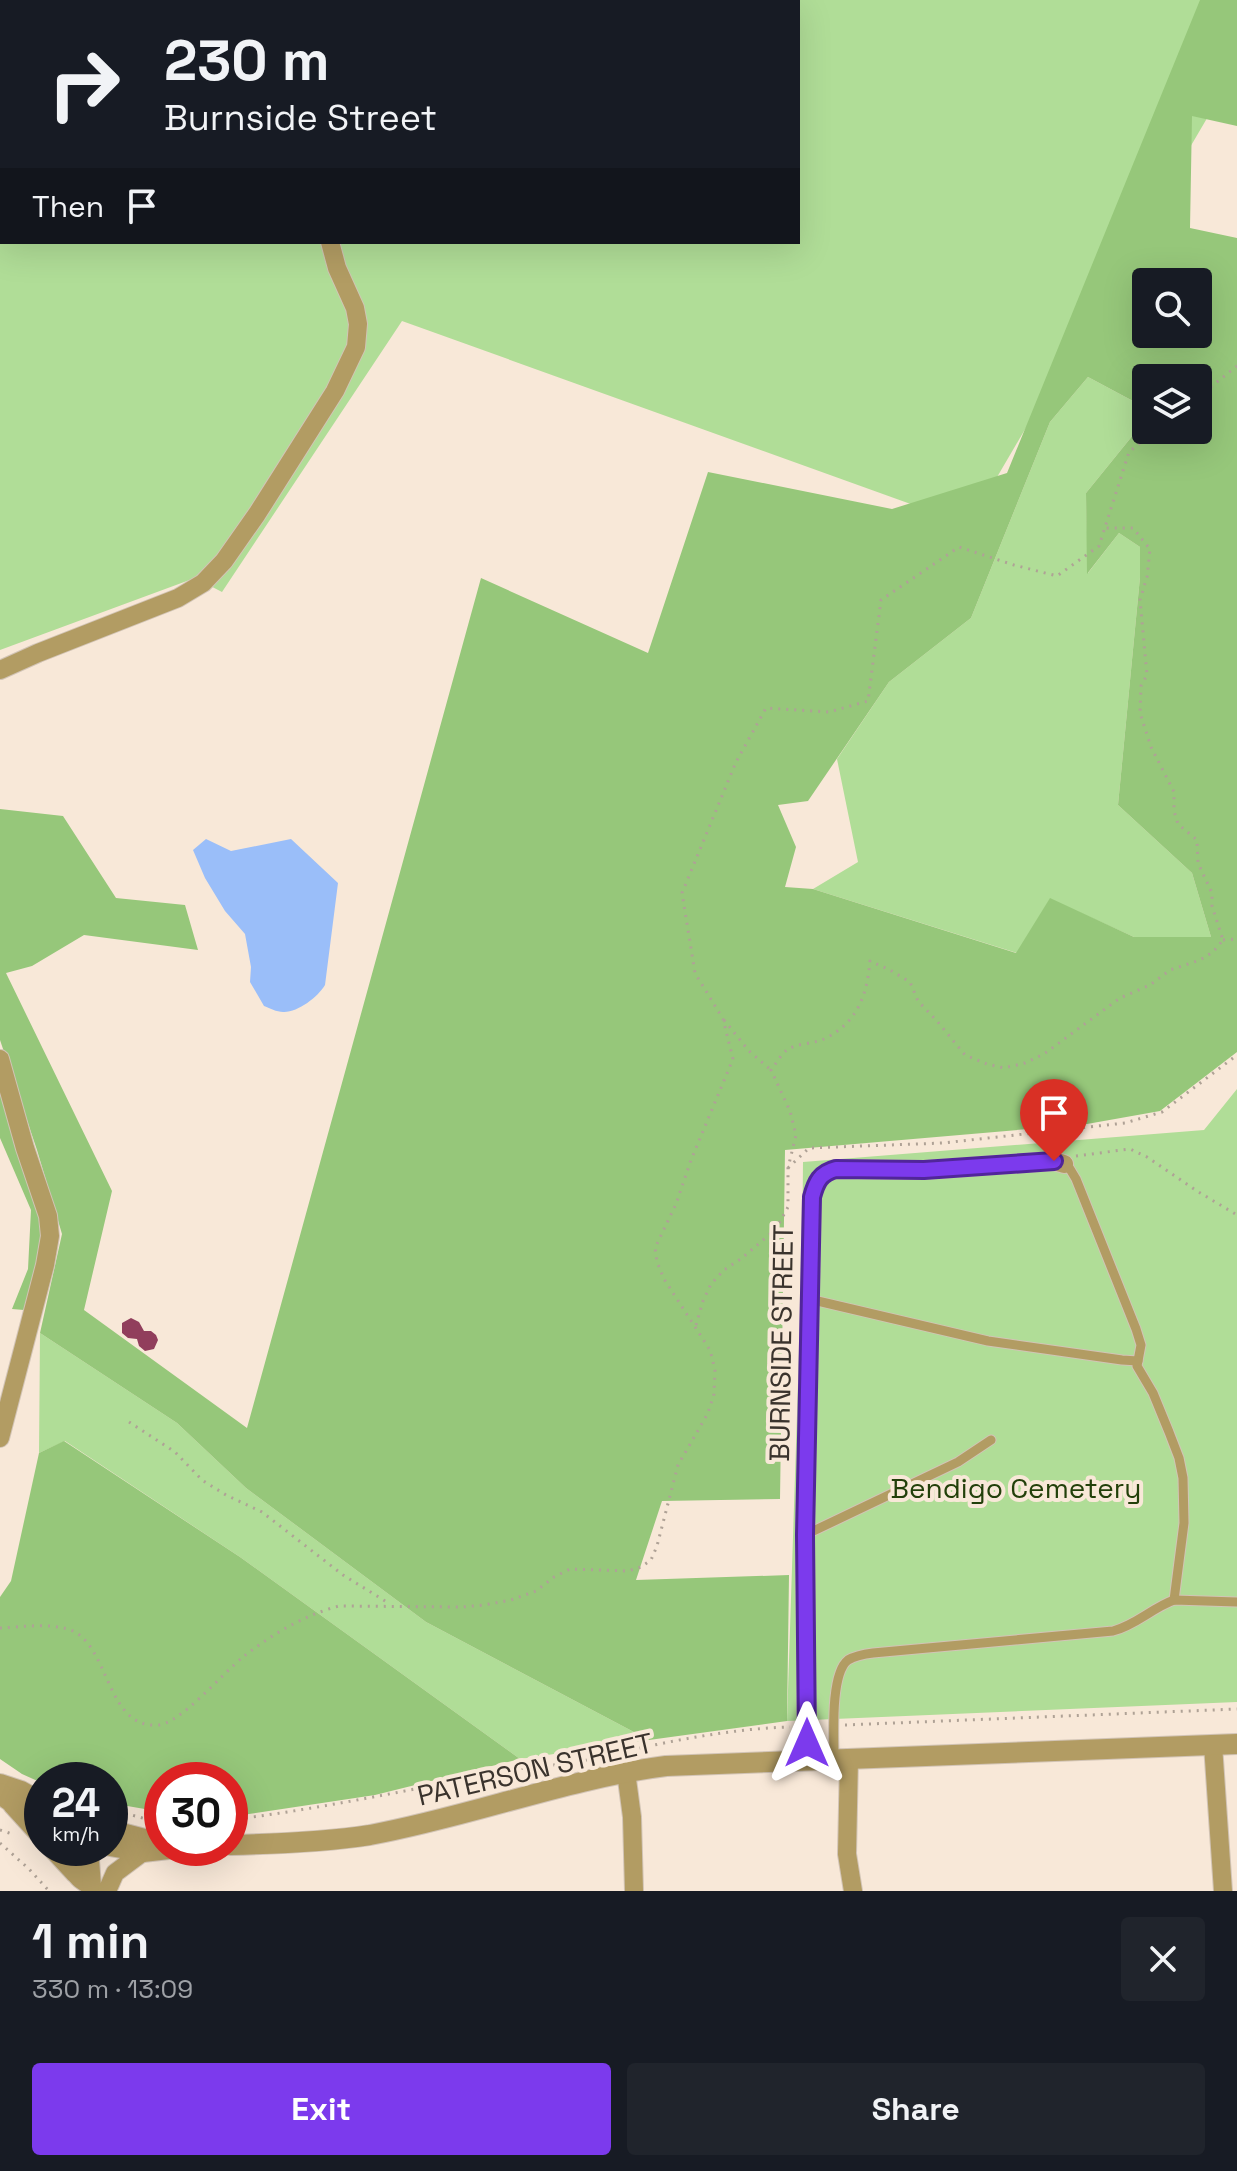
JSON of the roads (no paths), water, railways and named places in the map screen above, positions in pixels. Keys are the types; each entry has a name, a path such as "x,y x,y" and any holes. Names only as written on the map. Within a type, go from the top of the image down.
{"street":[{"path":"0,670 178,598 203,583 224,561 335,391 356,347 358,324 355,308 337,268 331,244"},
{"path":"0,1059 48,1216 50,1236 0,1438"},
{"name":"BURNSIDE STREET","path":"807,1760 805,1535 809,1299 815,1185 827,1171 844,1168 924,1170 1054,1161 1064,1164"},
{"name":"PATERSON STREET","path":"248,1844 368,1835 626,1772 666,1766 1237,1744"},
{"path":"1213,1745 1223,1891"},
{"path":"842,1758 848,1869 853,1891"},
{"path":"626,1772 631,1809 634,1891"},
{"path":"2,1792 24,1793"},
{"path":"2,1792 24,1808"},
{"path":"2,1792 24,1821"},
{"path":"128,1849 143,1852"},
{"path":"93,1886 143,1852"},
{"path":"71,1866 93,1886"},
{"path":"74,1866 93,1886"},
{"path":"91,1866 93,1886"}],"lane":[{"path":"1064,1164 1076,1179 1136,1329 1141,1345 1137,1366 1153,1393 1179,1458 1183,1478 1184,1523 1174,1600"},
{"path":"809,1299 988,1341 1138,1361"},
{"path":"805,1535 958,1462 991,1440"},
{"path":"842,1758 837,1681 844,1664 850,1659 873,1653 1113,1631 1125,1628 1174,1600 1237,1602"}],"water":[{"path":"206,839 231,851 291,839 338,883 325,985 301,1007 283,1012 264,1006 250,982 251,967 245,934 225,911 193,850"}],"park label":[{"name":"Bendigo Cemetery","path":"1016,1488"}]}
